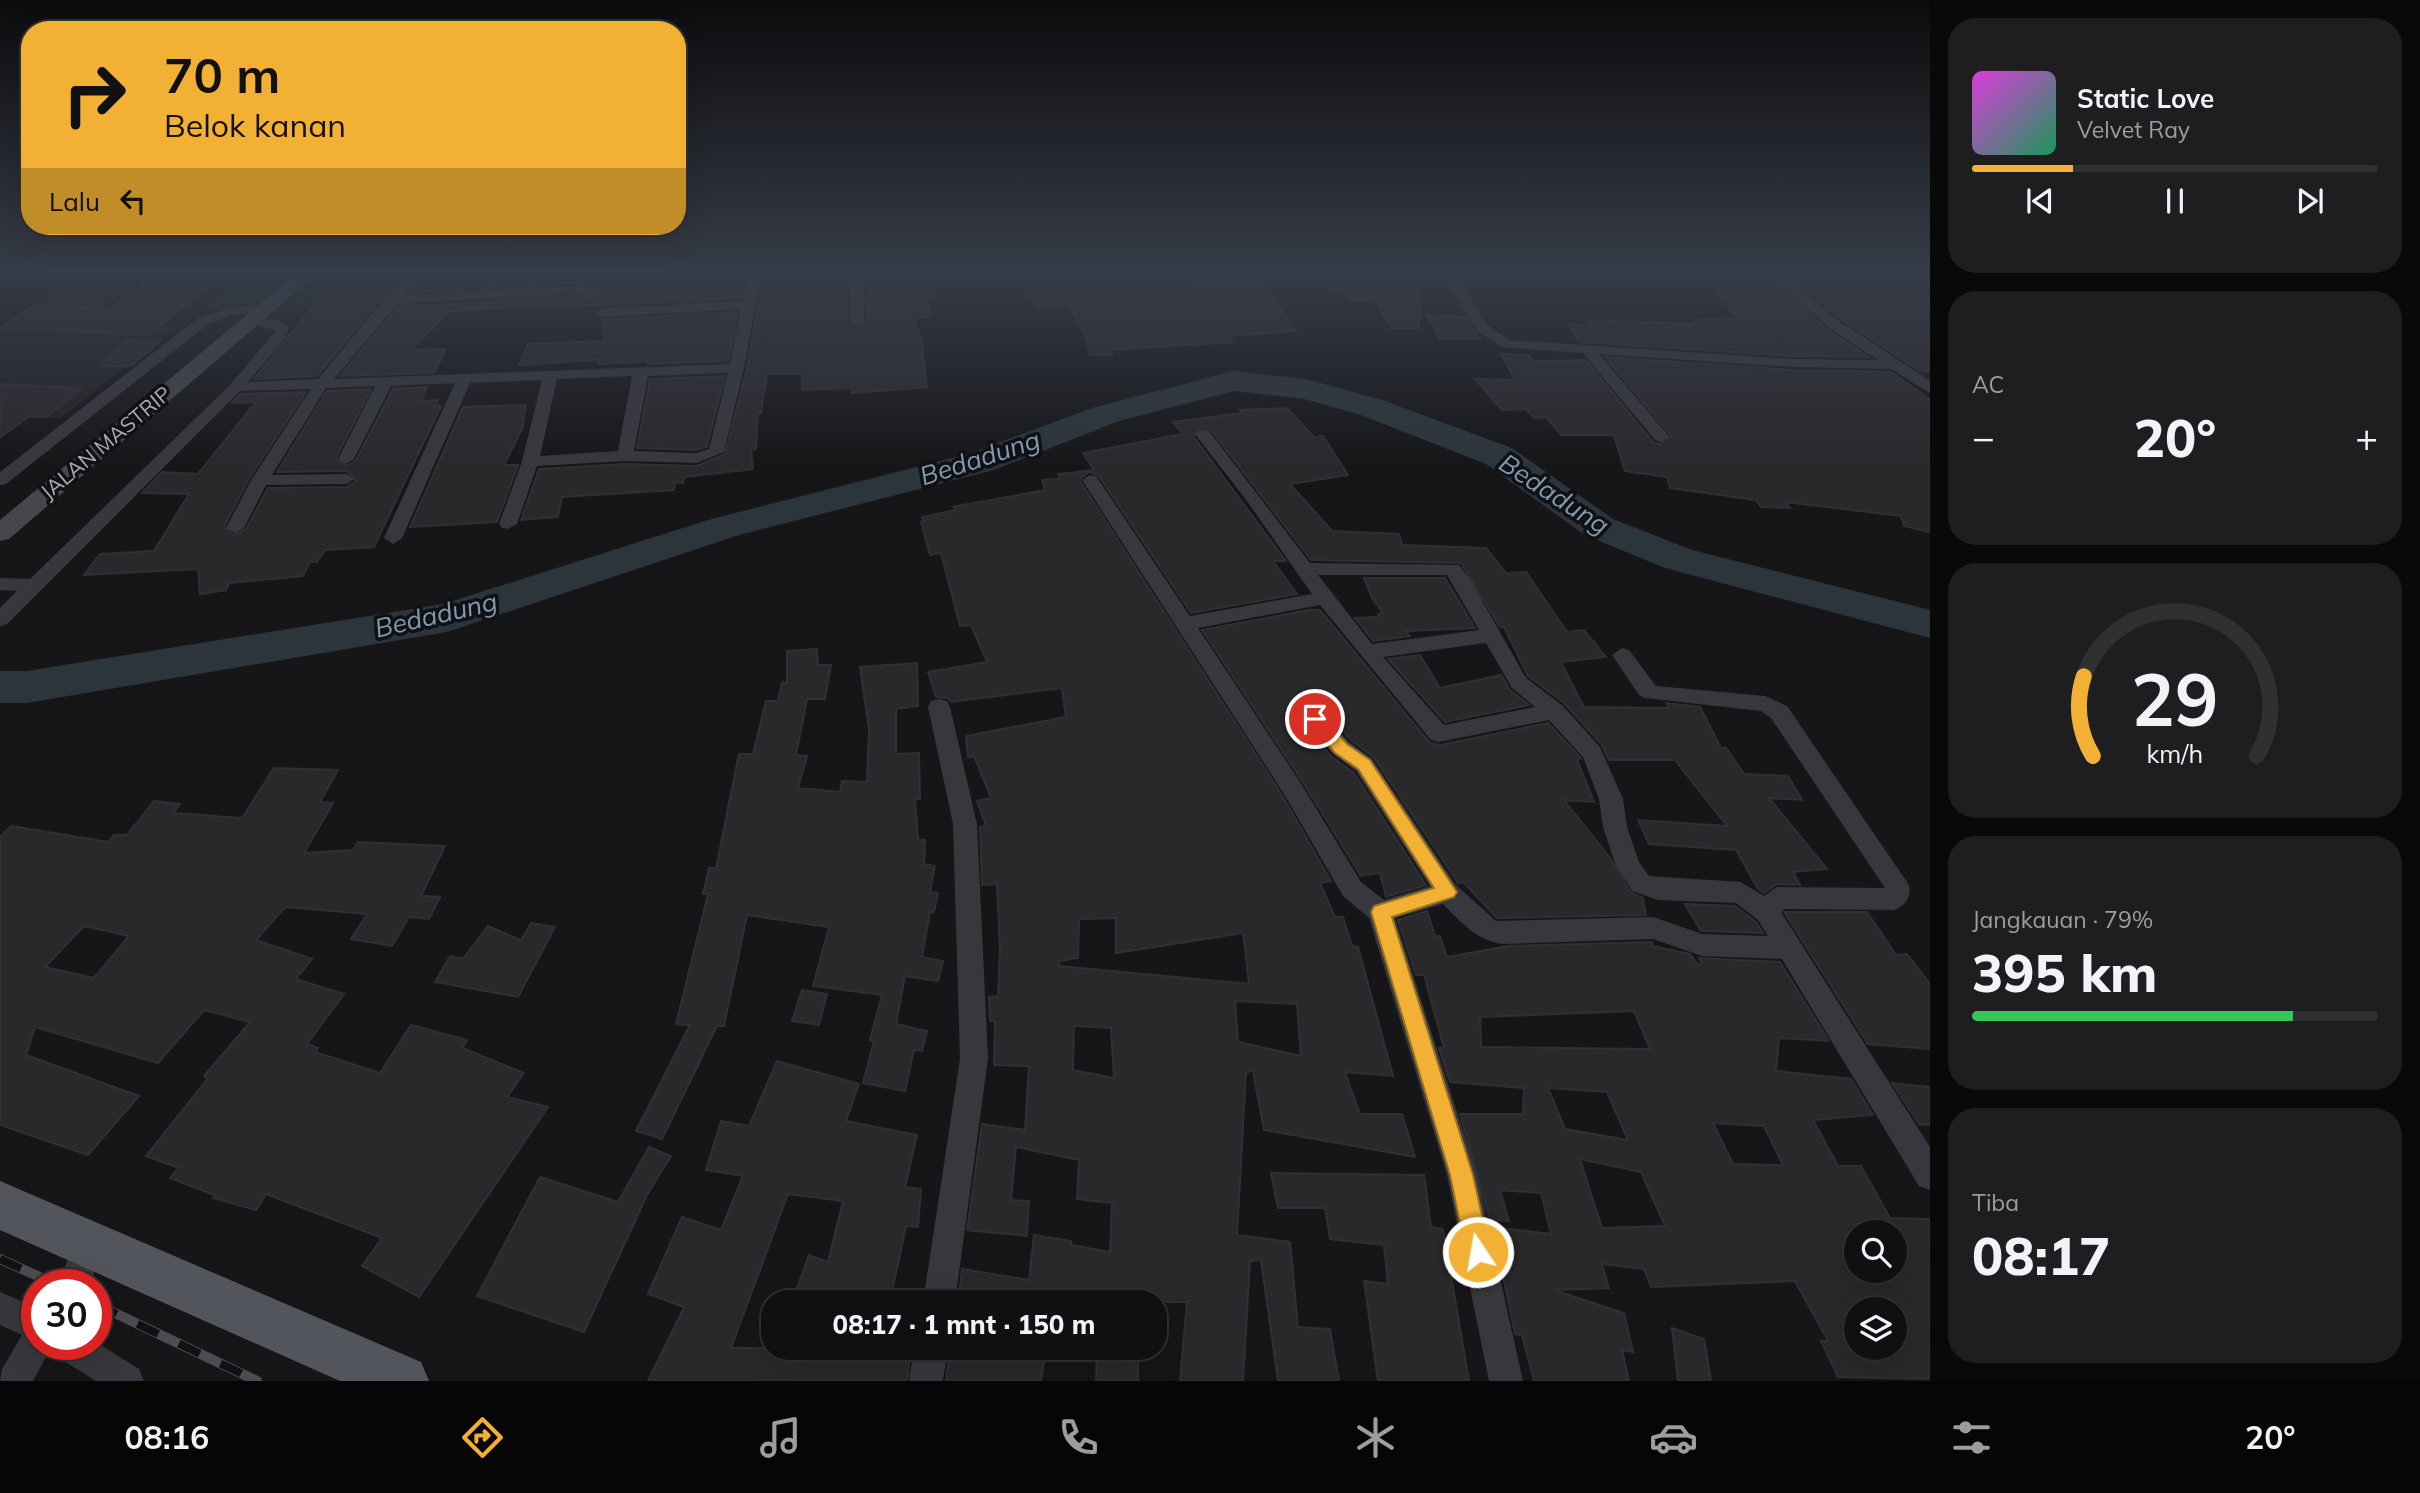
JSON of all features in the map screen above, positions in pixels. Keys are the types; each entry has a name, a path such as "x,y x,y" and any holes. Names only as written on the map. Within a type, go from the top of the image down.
{"main road":[{"name":"JALAN MASTRIP","path":"0,533 232,337"},
{"path":"0,1205 82,1265 402,1381"}],"street":[{"path":"0,481 183,337"},
{"path":"0,619 236,387 277,337"},
{"path":"235,528 259,480 321,385 362,337"},
{"path":"530,461 625,456 697,458 714,453 720,445 742,337"},
{"path":"1495,337 1501,342 1525,347 1793,363 1895,365"},
{"path":"1854,337 1930,388"},
{"path":"1587,349 1661,437"},
{"path":"236,387 737,369"},
{"path":"625,456 640,371"},
{"path":"508,524 530,461 551,375"},
{"path":"393,538 464,379"},
{"path":"346,459 385,382"},
{"path":"1203,434 1367,652 1439,734 1554,711"},
{"path":"259,480 347,480"},
{"path":"1090,480 1292,788 1352,889 1380,912 1462,1175 1506,1381"},
{"path":"1305,569 1452,569 1461,579 1519,683 1554,711 1592,752 1611,799 1615,827 1628,866 1641,884 1658,889 1741,893 1767,912 1930,1175"},
{"path":"0,584 37,585"},
{"path":"1185,624 1325,598"},
{"path":"1367,652 1492,635"},
{"path":"1622,655 1649,692 1765,704 1779,712 1897,885 1898,893 1894,899 1777,898 1767,912"},
{"path":"1302,704 1341,748 1364,765 1447,892 1467,914 1491,931 1653,928 1702,945 1790,948"},
{"path":"939,707 965,824 974,1059 941,1290"},
{"path":"1380,912 1447,892"},
{"path":"0,1308 21,1318"},
{"path":"14,1381 26,1360"},
{"path":"94,1360 127,1381"},
{"path":"926,1381 929,1360"}],"shaded area":[{"path":"0,337 161,337 61,418 0,418"}],"building":[{"path":"288,337 349,337 317,376 254,379"},
{"path":"372,337 423,337 411,350 446,349 434,373 340,376"},
{"path":"604,337 733,337 728,361 598,364 599,360 519,365 528,344 604,341"},
{"path":"752,337 920,337 927,387 852,393 851,388 802,390 802,374 767,374 761,413 758,413 756,449 751,450 753,469 685,477 683,483 675,482 674,490 562,497 558,517 521,520 539,469 625,464 697,466 725,454"},
{"path":"1086,337 1230,337 1233,342 1111,350 1112,355 1090,355"},
{"path":"1479,337 1480,339 1440,338"},
{"path":"1576,337 1839,337 1869,357 1793,356 1579,342"},
{"path":"1869,337 1930,337 1930,371 1920,371"},
{"path":"127,340 160,341 131,366 98,366"},
{"path":"1501,354 1529,355 1533,361 1586,360 1653,442 1660,444 1671,436 1605,357 1793,370 1891,372 1930,400 1930,532 1904,526 1901,516 1785,502 1790,508 1761,507 1756,500 1670,488 1667,477 1625,471 1614,435 1561,435 1546,417 1534,418 1526,409 1502,410 1475,379 1515,380"},
{"path":"725,376 707,447 696,450 637,448 650,379"},
{"path":"0,384 83,388 46,417 30,416 0,437"},
{"path":"427,387 421,401 438,400 435,406 441,406 374,547 325,550 317,562 310,562 303,576 229,583 226,590 200,594 198,569 84,575 100,554 154,551 189,494 142,493 162,472 198,474 256,402 232,403 241,394 306,392 249,479 224,527 234,535 246,529 268,488 347,487 357,480 347,471 277,472 327,391 371,389 336,458 347,466 356,460 393,389"},
{"path":"526,405 522,429 504,465 518,465 497,522 410,527 463,407"},
{"path":"1287,408 1314,437 1323,436 1348,475 1290,484 1332,531 1399,534 1402,545 1486,548 1506,573 1526,572 1567,632 1584,630 1606,657 1561,662 1584,707 1669,708 1666,703 1700,707 1721,748 1726,748 1744,774 1788,776 1802,800 1769,798 1827,869 1793,872 1800,885 1777,884 1764,893 1758,889 1736,850 1649,844 1638,820 1727,826 1675,760 1609,760 1602,745 1564,703 1528,676 1504,627 1500,627 1461,563 1311,560 1210,429 1202,427 1193,436 1286,561 1273,561 1297,594 1191,613 1098,475 1090,472 1081,478 1080,481 1282,795 1331,881 1320,883 1335,917 1343,917 1352,946 1358,947 1393,1076 1345,1072 1360,1114 1402,1114 1415,1157 1264,1130 1253,1071 1246,1072 1237,1235 1290,1242 1298,1327 1330,1329 1339,1381 1278,1381 1261,1260 1250,1261 1243,1381 1180,1381 1187,1302 1167,1302 1167,1290 959,1290 962,1269 1029,1280 1034,1235 1071,1241 1071,1245 1110,1252 1112,1203 1077,1199 1079,1160 1016,1147 1011,1200 1029,1201 1027,1236 967,1230 982,1124 1025,1130 1029,1066 994,1065 995,1021 990,1021 989,997 998,996 1000,948 997,884 982,885 980,827 986,826 977,801 991,798 974,756 968,757 966,736 1066,717 1062,688 951,702 948,698 936,697 928,672 987,662 971,625 960,626 941,553 930,555 922,517 956,510 953,507 1045,490 1042,480 1060,479 1058,474 1094,470 1083,453 1183,434 1173,422 1241,413 1240,410","holes":["1116,918 1116,953 1243,933 1249,984 1059,966 1059,961 1078,958 1079,919","1235,1001 1297,1004 1301,1056 1238,1042","1074,1026 1111,1028 1114,1078 1073,1070"]},
{"path":"1364,578 1445,578 1475,628 1406,631 1410,636 1373,641 1355,618 1380,617 1378,614 1383,613 1372,598"},
{"path":"1320,610 1430,743 1440,745 1548,723 1581,758 1577,760 1594,802 1564,800 1611,859 1630,892 1643,898 1646,915 1497,918 1463,882 1458,883 1374,758 1351,740 1312,697 1294,696 1289,703 1292,710 1331,756 1354,773 1426,885 1386,897 1380,873 1361,876 1202,630"},
{"path":"817,649 818,665 831,665 825,699 807,699 796,755 807,756 798,788 840,792 842,781 867,782 869,729 860,667 917,663 918,706 896,709 896,754 919,753 920,799 915,798 918,840 925,840 924,864 935,866 930,892 938,893 934,912 930,912 922,957 943,961 938,981 905,976 896,1024 927,1031 922,1051 914,1050 905,1091 863,1083 874,1041 870,1040 882,995 813,986 829,927 747,915 724,1026 717,1026 662,1139 636,1131 690,1025 676,1024 708,894 703,894 709,868 716,868 739,754 753,754 766,701 778,701 782,682 787,683 787,651"},
{"path":"1420,655 1440,688 1501,675 1510,690 1529,705 1445,722 1388,659"},
{"path":"274,768 338,770 320,802 333,803 304,853 353,850 358,842 445,846 421,896 440,897 429,919 409,917 392,946 351,939 367,914 285,907 256,940 312,959 296,979 344,994 307,1044 318,1048 315,1052 380,1073 411,1025 467,1040 462,1048 524,1073 507,1097 548,1107 419,1297 362,1266 382,1238 266,1194 256,1210 213,1198 215,1195 170,1178 179,1168 146,1156 208,1078 204,1076 250,1022 204,1010 158,1063 35,1027 26,1055 139,1096 88,1155 0,1125 0,837 11,826 108,842 114,835 127,835 154,801 180,804 173,813 242,818","holes":["84,926 129,936 94,978 45,967"]},
{"path":"1685,904 1735,906 1756,922 1763,933 1701,931"},
{"path":"1427,911 1435,936 1440,936 1447,957 1509,946 1652,942 1653,946 1690,954 1698,965 1702,963 1699,958 1780,962 1829,1041 1779,1038 1776,1071 1851,1079 1873,1115 1813,1120 1838,1166 1861,1166 1890,1218 1930,1219 1930,1379 1838,1377 1821,1341 1828,1341 1795,1281 1651,1287 1644,1269 1602,1264 1609,1288 1554,1290 1624,1313 1633,1352 1622,1350 1629,1381 1534,1381 1522,1335 1515,1334 1493,1227 1551,1234 1541,1193 1500,1190 1509,1221 1490,1220 1460,1114 1523,1114 1524,1088 1450,1082 1439,1048 1444,1048 1424,975 1416,975 1398,920","holes":["1634,1011 1650,1049 1481,1047 1480,1017","1548,1088 1607,1092 1628,1140 1565,1129","1713,1123 1764,1126 1783,1165 1733,1164","1580,1159 1641,1172 1665,1226 1602,1228"]},
{"path":"1784,912 1867,912 1896,955 1907,954 1930,984 1930,1049 1868,1044"},
{"path":"531,923 555,927 518,997 435,982 450,956 463,959 488,926 521,940"},
{"path":"802,990 827,994 819,1025 792,1021"},
{"path":"777,1061 859,1084 846,1121 917,1135 905,1187 921,1189 918,1227 906,1226 893,1290 796,1290 809,1255 828,1262 843,1201 788,1194 731,1348 761,1348 761,1360 910,1360 907,1381 648,1381 684,1307 648,1294 682,1217 721,1230 743,1176 706,1170 721,1121 749,1126"},
{"path":"1892,1083 1930,1087 1930,1125 1919,1124"},
{"path":"649,1147 671,1156 647,1195 584,1332 477,1296 540,1177 618,1202"},
{"path":"1271,1173 1424,1175 1431,1227 1443,1229 1469,1381 1378,1381 1364,1281 1388,1284 1384,1245 1330,1239 1325,1208 1278,1208"},
{"path":"1672,1328 1704,1339 1711,1381 1678,1381"},
{"path":"949,1360 1044,1360 1041,1381 946,1381"},
{"path":"1097,1360 1138,1360 1138,1381 1096,1381"}],"waterway":[{"name":"Bedadung","path":"0,687 27,687 447,618 725,527 981,462 1107,414 1234,381 1306,389 1370,407 1499,456 1599,527 1679,559 1930,624"}],"railway":[{"path":"0,1259 22,1269"},
{"path":"112,1312 257,1381"}],"route":[{"path":"1315,719 1341,748 1364,765 1447,892 1380,912 1409,996 1462,1175 1478,1252"}]}
